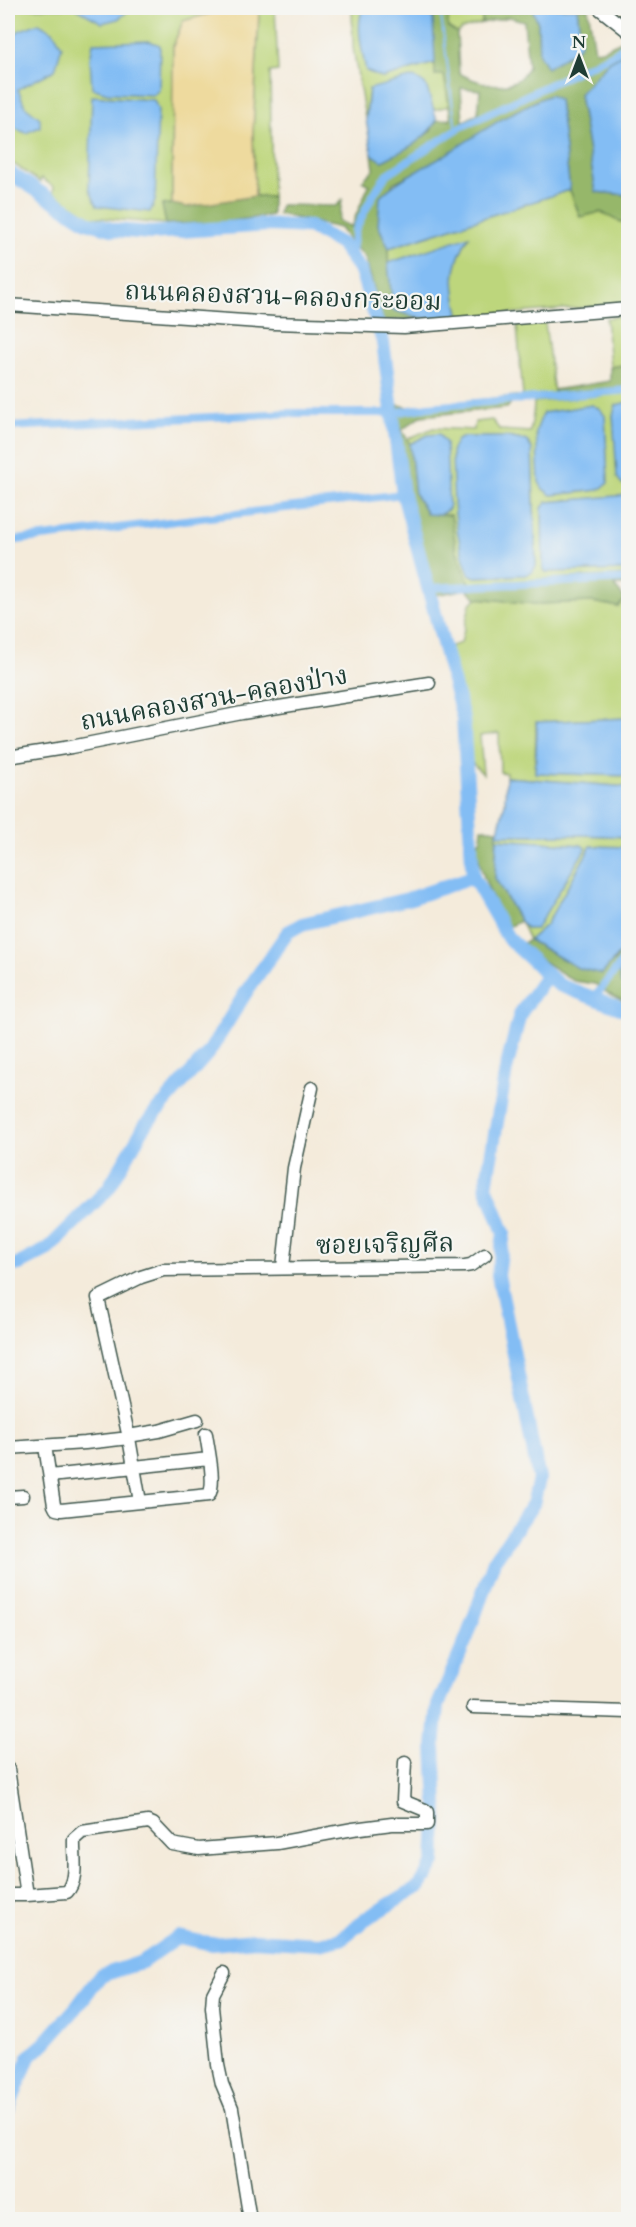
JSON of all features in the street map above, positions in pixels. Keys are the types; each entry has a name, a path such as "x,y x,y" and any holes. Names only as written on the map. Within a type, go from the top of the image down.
{"street":[{"path":"599,8 628,31"},
{"name":"ถนนคลองสวน-คลองกระออม","path":"8,305 274,323 404,327 628,309"},
{"name":"ถนนคลองสวน-คลองป่าง","path":"8,757 82,745 242,713 429,683"},
{"name":"ซอยเจริญศีล","path":"283,1267 294,1168 312,1088"},
{"name":"ซอยเจริญศีล","path":"129,1437 98,1298 141,1277 163,1270 465,1266 485,1256"},
{"path":"8,1448 129,1437 197,1420"},
{"path":"45,1446 54,1504 58,1510 209,1495 212,1491 206,1434"},
{"path":"129,1437 140,1502"},
{"path":"50,1476 209,1459"},
{"path":"8,1497 23,1496"},
{"path":"473,1707 628,1712"},
{"path":"8,1895 67,1892 74,1877 74,1839 82,1832 148,1822 153,1824 170,1843 198,1849 277,1843 392,1824 425,1825 428,1822 427,1812 403,1800 405,1762"},
{"path":"8,1768 27,1895"},
{"path":"224,1972 213,1994 212,2007 218,2065 222,2084 232,2108 250,2220"}],"green space":[{"path":"8,8 229,8 183,21 173,46 172,204 162,205 166,224 91,217 53,193 54,187 41,178 40,182 8,160"},
{"path":"255,8 275,8 278,71 270,72 272,197 255,196 253,133 259,12"},
{"path":"352,8 364,8 361,12 382,78 435,63 435,75 444,74 449,106 433,110 431,107 369,89 365,118 353,48"},
{"path":"415,8 436,8 437,15 433,18"},
{"path":"436,8 449,8 448,27 457,33 459,73 494,85 509,84 517,80 528,67 524,21 509,17 482,23 482,10 532,8 538,23 539,54 581,42 577,8 588,8 595,51 628,38 628,51 610,61 579,95 596,192 628,195 628,224 601,212 580,217 570,190 559,100 393,183 378,225 389,248 393,310 420,319 383,321 365,257 340,228 278,214 281,205 336,206 342,200 339,221 351,227 369,185 362,181 374,169 372,154 383,161 430,132 437,120 451,119 444,75 435,75 433,18 437,15","holes":["461,88 480,90 478,113 463,122"]},
{"path":"449,8 501,8 482,10 482,23 462,29 457,33 448,27"},
{"path":"570,190 580,217 601,212 628,224 628,304 454,318 459,313 454,283 456,265 469,237 388,263 389,248"},
{"path":"255,196 272,197 272,215 218,223 166,224 162,205 187,207"},
{"path":"628,315 628,373 623,365 610,367 606,318"},
{"path":"545,323 554,393 523,396 517,325"},
{"path":"623,365 628,373 628,387 554,393 554,390 610,381 610,367"},
{"path":"628,393 628,402 616,405 613,415 628,495 547,502 542,508 543,568 546,572 628,570 628,575 469,584 456,549 451,515 439,515 449,509 428,435 410,444 407,439 433,428 474,430 475,422 492,420 500,430 530,432 534,402","holes":["600,409 605,417 608,483 599,490 551,495 543,489","464,437 507,437 527,441 532,449 536,566 532,572 525,575 475,577"]},
{"path":"517,396 507,408 421,416 402,430 410,444 415,494 427,514 451,515 456,549 469,583 628,575 628,585 614,585 625,599 618,607 592,602 536,604 477,598 466,589 436,595 420,549 403,477 398,405 408,407"},
{"path":"628,596 628,718 536,722 535,773 628,776 628,787 506,777 506,773 500,772 499,733 480,736 483,774 470,761 462,704 448,647 461,643 470,604 477,598 536,604 592,602 618,607"},
{"path":"482,828 497,830 495,878 520,921 508,927 492,897 481,867 476,845 481,839"},
{"path":"497,835 628,837 628,847 591,846 546,925 529,940 520,921 527,929 586,848 581,845 497,839"},
{"path":"529,940 578,968 614,962 628,943 628,963 619,973 621,983 628,987 628,1003 595,984 574,981 521,944"}],"sand":[{"path":"229,8 255,8 259,12 253,133 255,196 187,207 172,204 173,46 183,21"}],"water":[{"path":"75,8 132,8 118,19 102,23"},
{"path":"364,8 415,8 433,18 435,63 382,78 366,71 359,30"},
{"path":"532,8 577,8 581,42 577,49 547,68 539,54 538,23"},
{"path":"39,23 53,31 62,46 55,70 18,89 25,106 40,118 40,127 26,133 8,126 8,45 18,31"},
{"path":"149,41 160,45 159,90 153,95 107,93 92,88 90,59 93,43"},
{"path":"628,51 628,195 596,192 579,94 610,61"},
{"path":"414,77 426,85 437,120 420,140 382,161 372,154 366,120 369,89"},
{"path":"550,95 559,100 570,190 389,248 378,225 380,197 402,180 495,123"},
{"path":"92,96 154,100 158,110 155,201 150,212 97,206 89,188"},
{"path":"469,236 456,264 454,282 459,313 453,317 436,320 393,310 388,263"},
{"path":"628,402 628,486 620,482 617,477 613,415 616,405"},
{"path":"592,405 600,409 605,416 608,483 599,490 551,495 543,489 539,482 536,431 543,413"},
{"path":"439,434 446,443 449,509 439,515 427,514 415,494 410,444 428,435"},
{"path":"464,437 507,437 527,441 532,449 536,566 532,572 525,575 475,577 469,574 457,528 453,481 452,449 457,440"},
{"path":"628,495 628,570 546,572 543,568 542,508 547,502"},
{"path":"628,718 628,776 535,773 536,722"},
{"path":"506,777 628,787 628,837 497,835 505,803"},
{"path":"497,839 581,845 586,848 536,929 527,929 520,921 495,878"},
{"path":"591,846 628,847 628,943 602,974 578,968 529,940 546,925"},
{"path":"628,963 628,987 621,983 619,972"}],"waterway":[{"path":"440,8 456,131"},
{"path":"351,258 355,230 386,175 459,128 615,53 628,43"},
{"path":"8,172 87,222 115,230 151,233 268,225 310,227 341,244 361,271 383,342 403,494 463,718 473,877 508,938 559,985 628,1011"},
{"path":"8,427 292,413 393,413 429,407 628,390"},
{"path":"8,541 403,494"},
{"path":"428,588 628,579"},
{"path":"8,1266 19,1264 48,1249 108,1189 146,1124 209,1052 248,989 288,932 302,924 408,899 473,877"},
{"path":"594,998 628,954"},
{"path":"8,2110 29,2057 45,2043 76,2008 100,1976 142,1962 178,1937 212,1944 254,1940 319,1944 341,1939 367,1918 420,1886 434,1862 437,1805 434,1747 438,1705 467,1637 494,1561 533,1504 539,1479 498,1275 504,1233 486,1186 506,1070 520,1014 547,975"}]}
